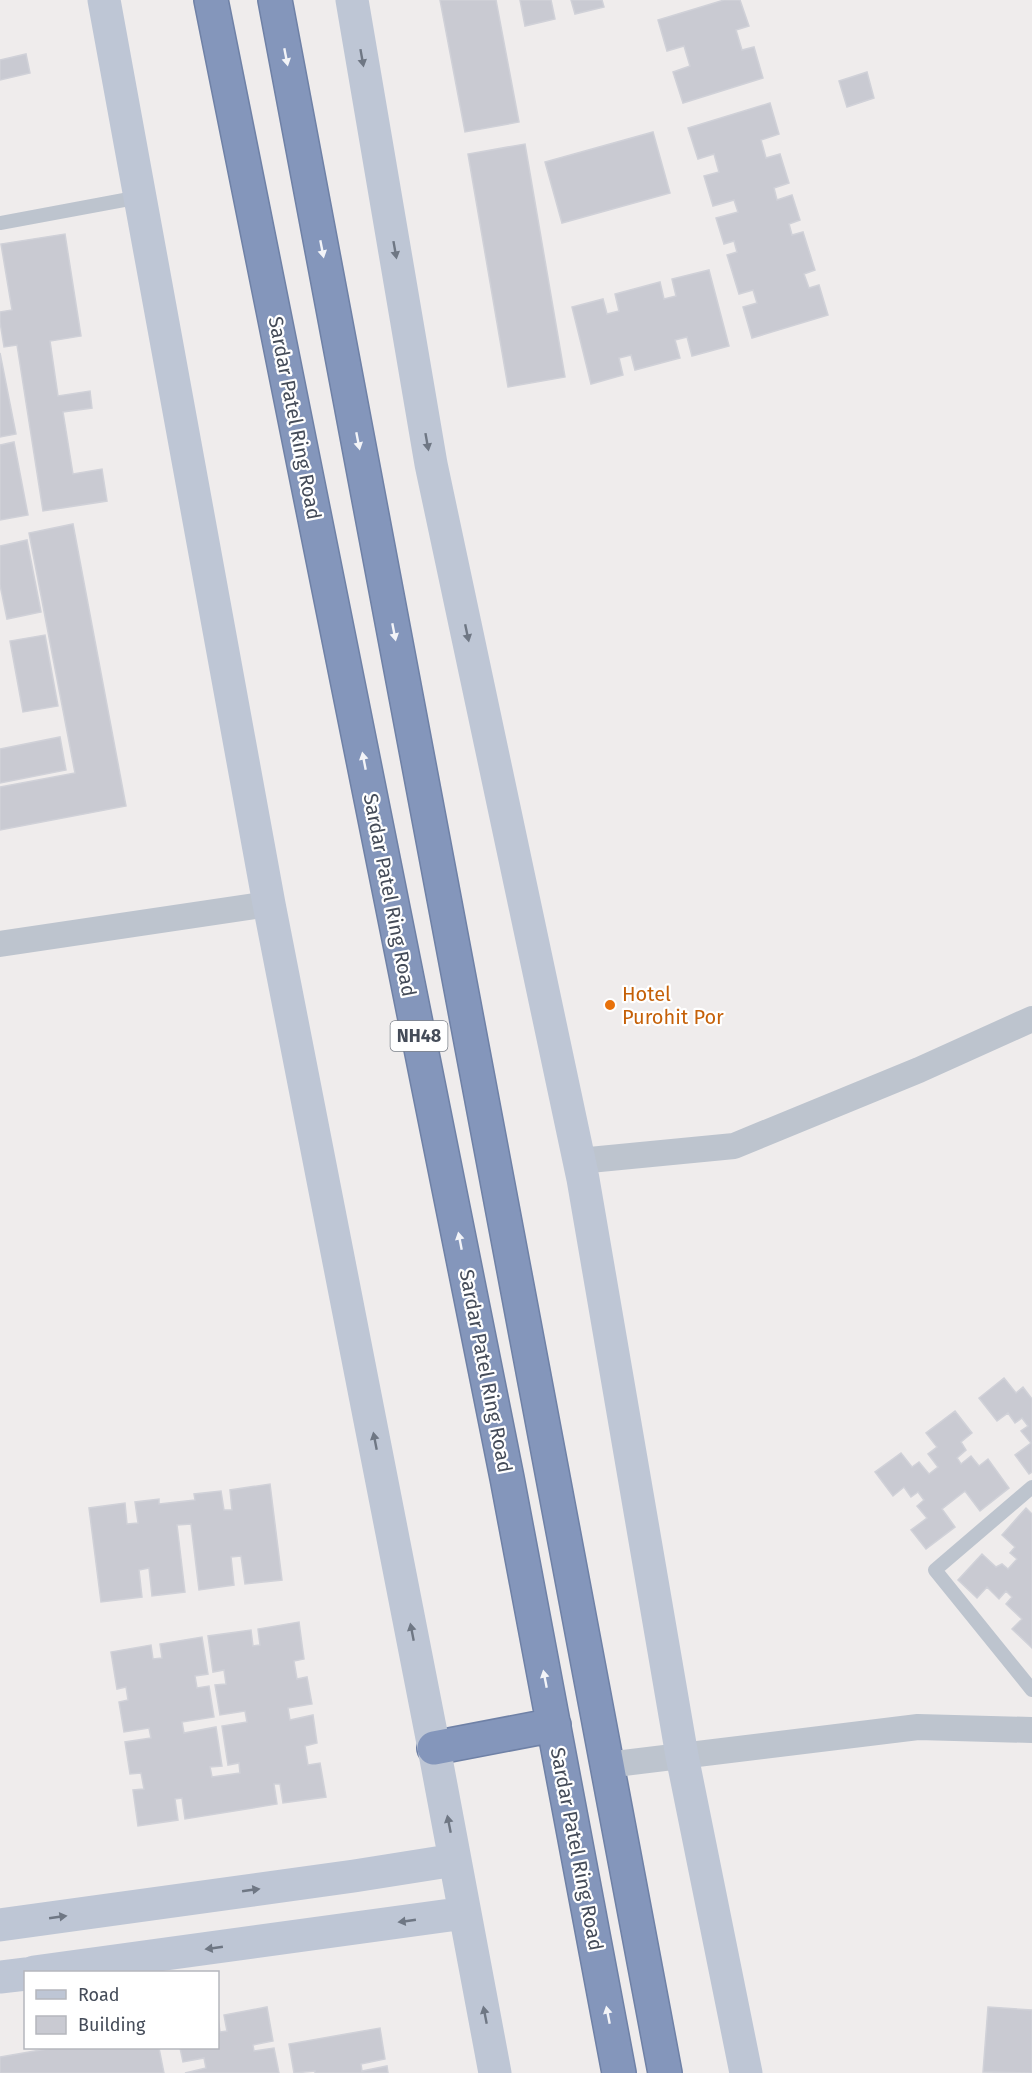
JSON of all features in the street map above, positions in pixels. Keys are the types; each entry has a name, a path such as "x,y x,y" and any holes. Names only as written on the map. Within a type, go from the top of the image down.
{"highway":[{"name":"Sardar Patel Ring Road","path":"211,0 507,1478 619,2073"},
{"name":"NH48","path":"275,0 664,2073"},
{"path":"434,1748 554,1725"}],"street":[{"path":"104,0 269,904 495,2073"},
{"path":"352,0 431,464 579,1161 682,1756 746,2073"},
{"path":"0,944 269,904"},
{"path":"579,1161 734,1146 919,1070 1032,1020"},
{"path":"607,1765 918,1727 1032,1730"},
{"path":"0,1925 455,1860"},
{"path":"41,1971 465,1913"},
{"path":"0,1977 24,1974"}],"lane":[{"path":"0,223 140,197"},
{"path":"1032,1487 935,1570 1032,1690"}],"building":[{"path":"440,0 496,0 519,122 465,132"},
{"path":"520,0 551,0 555,19 525,26"},
{"path":"571,0 602,0 604,7 575,14"},
{"path":"724,0 740,0 749,26 736,30 742,50 754,47 763,78 683,103 673,72 690,66 684,46 667,51 658,20"},
{"path":"26,54 30,73 0,80 0,60"},
{"path":"867,72 874,98 847,107 839,81"},
{"path":"770,103 779,134 761,140 766,158 780,154 789,183 774,188 777,200 792,195 800,220 789,224 792,235 803,232 815,270 804,274 809,288 819,285 828,315 752,338 743,307 757,303 753,290 739,294 727,255 737,252 734,241 724,244 716,218 738,212 734,200 713,206 704,176 719,172 714,154 698,159 688,128"},
{"path":"653,132 670,193 562,223 545,162"},
{"path":"525,144 565,377 508,387 468,154"},
{"path":"65,234 81,336 50,341 58,396 90,391 92,408 63,412 73,474 102,469 107,501 43,511 17,345 4,347 0,322 0,312 12,310 1,244"},
{"path":"709,270 729,346 692,356 687,337 675,340 680,358 635,370 631,355 619,358 623,375 591,384 572,307 603,299 607,314 619,311 615,294 660,282 664,299 676,296 672,279"},
{"path":"0,353 16,434 0,437"},
{"path":"14,442 28,515 0,520 0,445"},
{"path":"73,524 126,806 0,830 0,787 75,773 29,533"},
{"path":"27,540 41,612 7,619 0,585 0,546"},
{"path":"45,635 58,706 23,712 10,641"},
{"path":"60,737 66,770 0,783 0,749"},
{"path":"1004,1378 1016,1393 1023,1387 1032,1399 1032,1472 1029,1474 1015,1455 1031,1443 1021,1431 1028,1426 1022,1418 1015,1423 1008,1413 997,1421 979,1398"},
{"path":"955,1411 972,1433 961,1442 966,1450 957,1458 961,1464 971,1456 979,1466 988,1459 1009,1488 980,1511 965,1491 942,1509 955,1527 926,1549 911,1530 927,1518 917,1506 924,1500 918,1492 911,1497 904,1487 893,1496 875,1472 901,1453 912,1467 919,1462 929,1474 938,1467 928,1454 937,1447 926,1433"},
{"path":"270,1484 282,1580 245,1584 241,1556 231,1557 234,1585 199,1590 191,1524 177,1525 185,1592 152,1596 149,1568 139,1570 142,1597 101,1602 89,1508 125,1503 127,1524 138,1523 135,1502 159,1499 159,1504 195,1500 194,1494 221,1491 224,1510 232,1510 230,1490"},
{"path":"1026,1508 1032,1514 1032,1648 1012,1629 1022,1619 1006,1604 1012,1597 1006,1591 999,1599 987,1587 977,1598 958,1580 982,1554 996,1567 1002,1564 1008,1569 1017,1559 1010,1553 1015,1547 1002,1535"},
{"path":"299,1622 304,1659 294,1661 297,1679 307,1677 312,1704 288,1708 290,1720 313,1715 317,1743 305,1746 308,1765 320,1763 326,1797 283,1803 280,1784 274,1784 277,1804 185,1819 182,1798 175,1799 178,1820 138,1826 133,1790 144,1789 141,1773 130,1774 125,1742 151,1738 149,1728 124,1732 119,1702 128,1700 126,1687 117,1689 111,1652 151,1645 153,1659 162,1658 160,1644 202,1637 208,1674 195,1676 197,1688 209,1686 214,1717 182,1722 184,1733 216,1727 222,1766 210,1767 212,1777 240,1773 239,1763 228,1765 222,1726 247,1722 245,1711 220,1715 215,1685 226,1684 224,1670 213,1672 208,1636 251,1630 253,1646 260,1645 258,1629"},
{"path":"267,2007 273,2041 253,2045 254,2051 274,2048 279,2073 185,2073 206,2068 204,2058 183,2062 180,2049 219,2049 219,2024 220,2032 227,2031 224,2015"},
{"path":"988,2007 1032,2010 1032,2073 983,2072"},
{"path":"380,2028 385,2059 361,2064 362,2071 387,2066 388,2073 315,2073 315,2071 294,2073 289,2044"},
{"path":"46,2049 159,2049 164,2073 0,2073 0,2057"}],"place":[{"name":"Hotel Purohit Por","path":"610,1005"}]}
